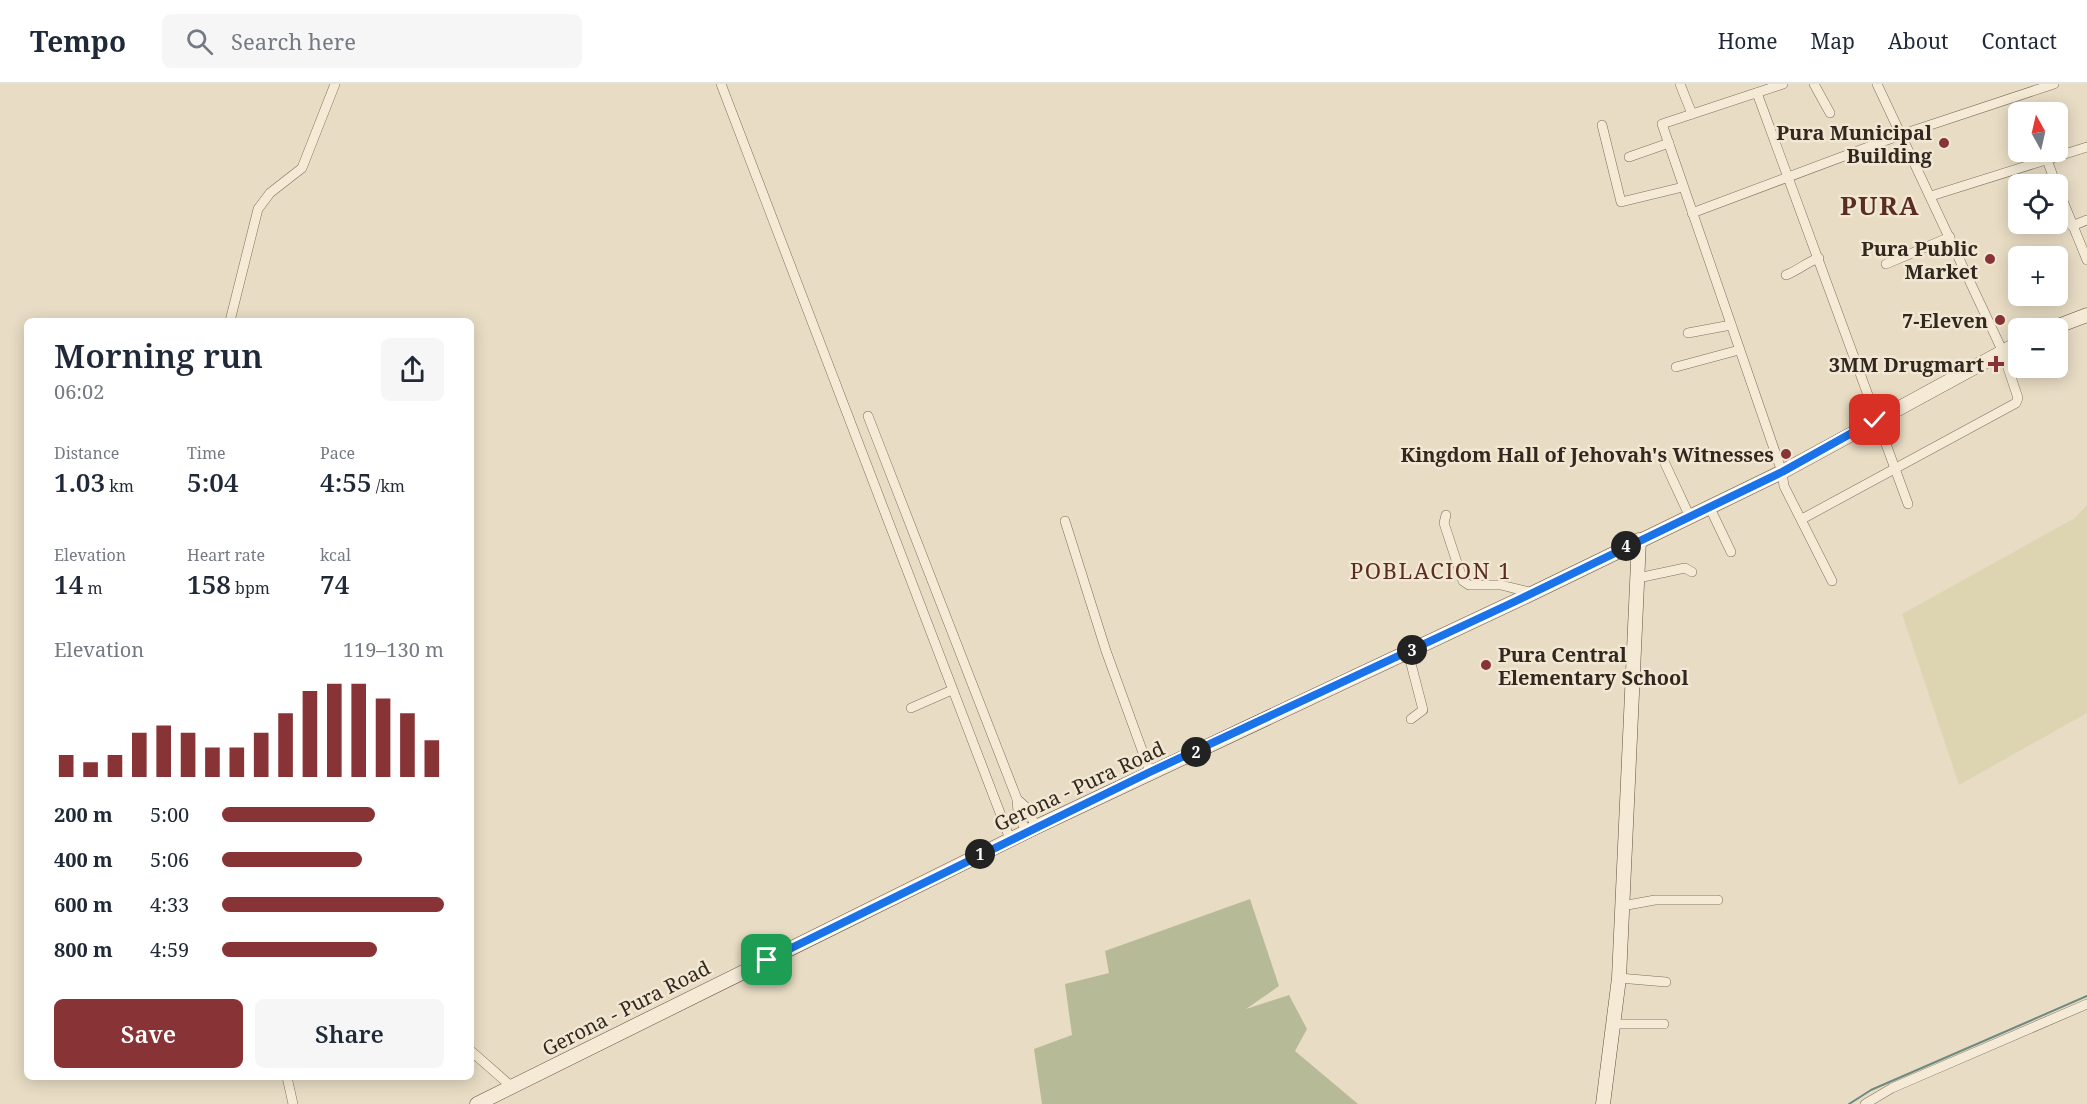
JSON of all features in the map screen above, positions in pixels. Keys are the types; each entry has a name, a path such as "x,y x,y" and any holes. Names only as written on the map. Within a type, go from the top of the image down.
{"main road":[{"path":"2068,322 2087,315"},
{"name":"Gerona - Pura Road","path":"477,1104 1010,839 1408,652 1782,472 2008,348"},
{"path":"1603,1104 1615,1024 1619,978 1639,540"}],"street":[{"path":"231,318 258,209 270,193 302,168 334,84"},
{"path":"721,84 1010,839"},
{"path":"1680,84 1692,114"},
{"path":"1783,84 1662,124 1782,472 1784,486 1832,580"},
{"path":"1814,84 1830,113"},
{"path":"1802,519 2016,403 2018,396 2002,350 1903,134 1877,84"},
{"path":"1692,213 1903,134 2054,84"},
{"path":"1757,93 1819,258 1875,420 1908,504"},
{"path":"1602,124 1621,202 1683,187"},
{"path":"1629,156 1669,143"},
{"path":"2068,153 2087,147"},
{"path":"1931,196 2041,162"},
{"path":"2068,215 2087,260"},
{"path":"2072,226 2087,220"},
{"path":"1886,264 1950,237"},
{"path":"1786,275 1795,271 1803,263 1819,258"},
{"path":"1688,333 1731,325"},
{"path":"1676,367 1739,350"},
{"path":"868,416 1017,799 1027,807 1031,829"},
{"path":"1662,457 1689,515"},
{"path":"1708,506 1731,552"},
{"path":"1446,515 1444,523 1463,581 1469,585 1492,584 1533,592"},
{"path":"1065,521 1106,651 1150,772"},
{"path":"1638,578 1685,568 1692,572"},
{"path":"1408,652 1423,710 1411,719"},
{"path":"911,708 952,690"},
{"path":"1622,906 1655,900 1718,900"},
{"path":"1619,978 1666,982"},
{"path":"1865,1104 1892,1088 2087,1004"},
{"path":"1615,1024 1664,1024"},
{"path":"474,1054 512,1087"},
{"path":"288,1080 293,1104"}],"shaded area":[{"path":"2087,505 2087,713 1959,785 1902,614 2075,518"}],"green space":[{"path":"1250,899 1279,986 1246,1009 1289,995 1307,1029 1295,1051 1358,1104 1042,1104 1034,1049 1072,1035 1065,984 1109,973 1105,951"}],"waterway":[{"path":"1849,1104 1871,1090 2087,996"}],"place":[{"name":"Pura Municipal Building","path":"1944,143"},
{"name":"Pura Public Market","path":"1990,259"},
{"name":"7-Eleven","path":"2000,320"},
{"name":"3MM Drugmart","path":"1996,364"},
{"name":"Kingdom Hall of Jehovah's Witnesses","path":"1786,454"},
{"name":"Pura Central Elementary School","path":"1486,665"}],"district":[{"name":"PURA","path":"1880,205"},
{"name":"POBLACION 1","path":"1431,570"}],"route":[{"path":"767,960 1010,839 1516,601 1782,472 1875,420"}]}
